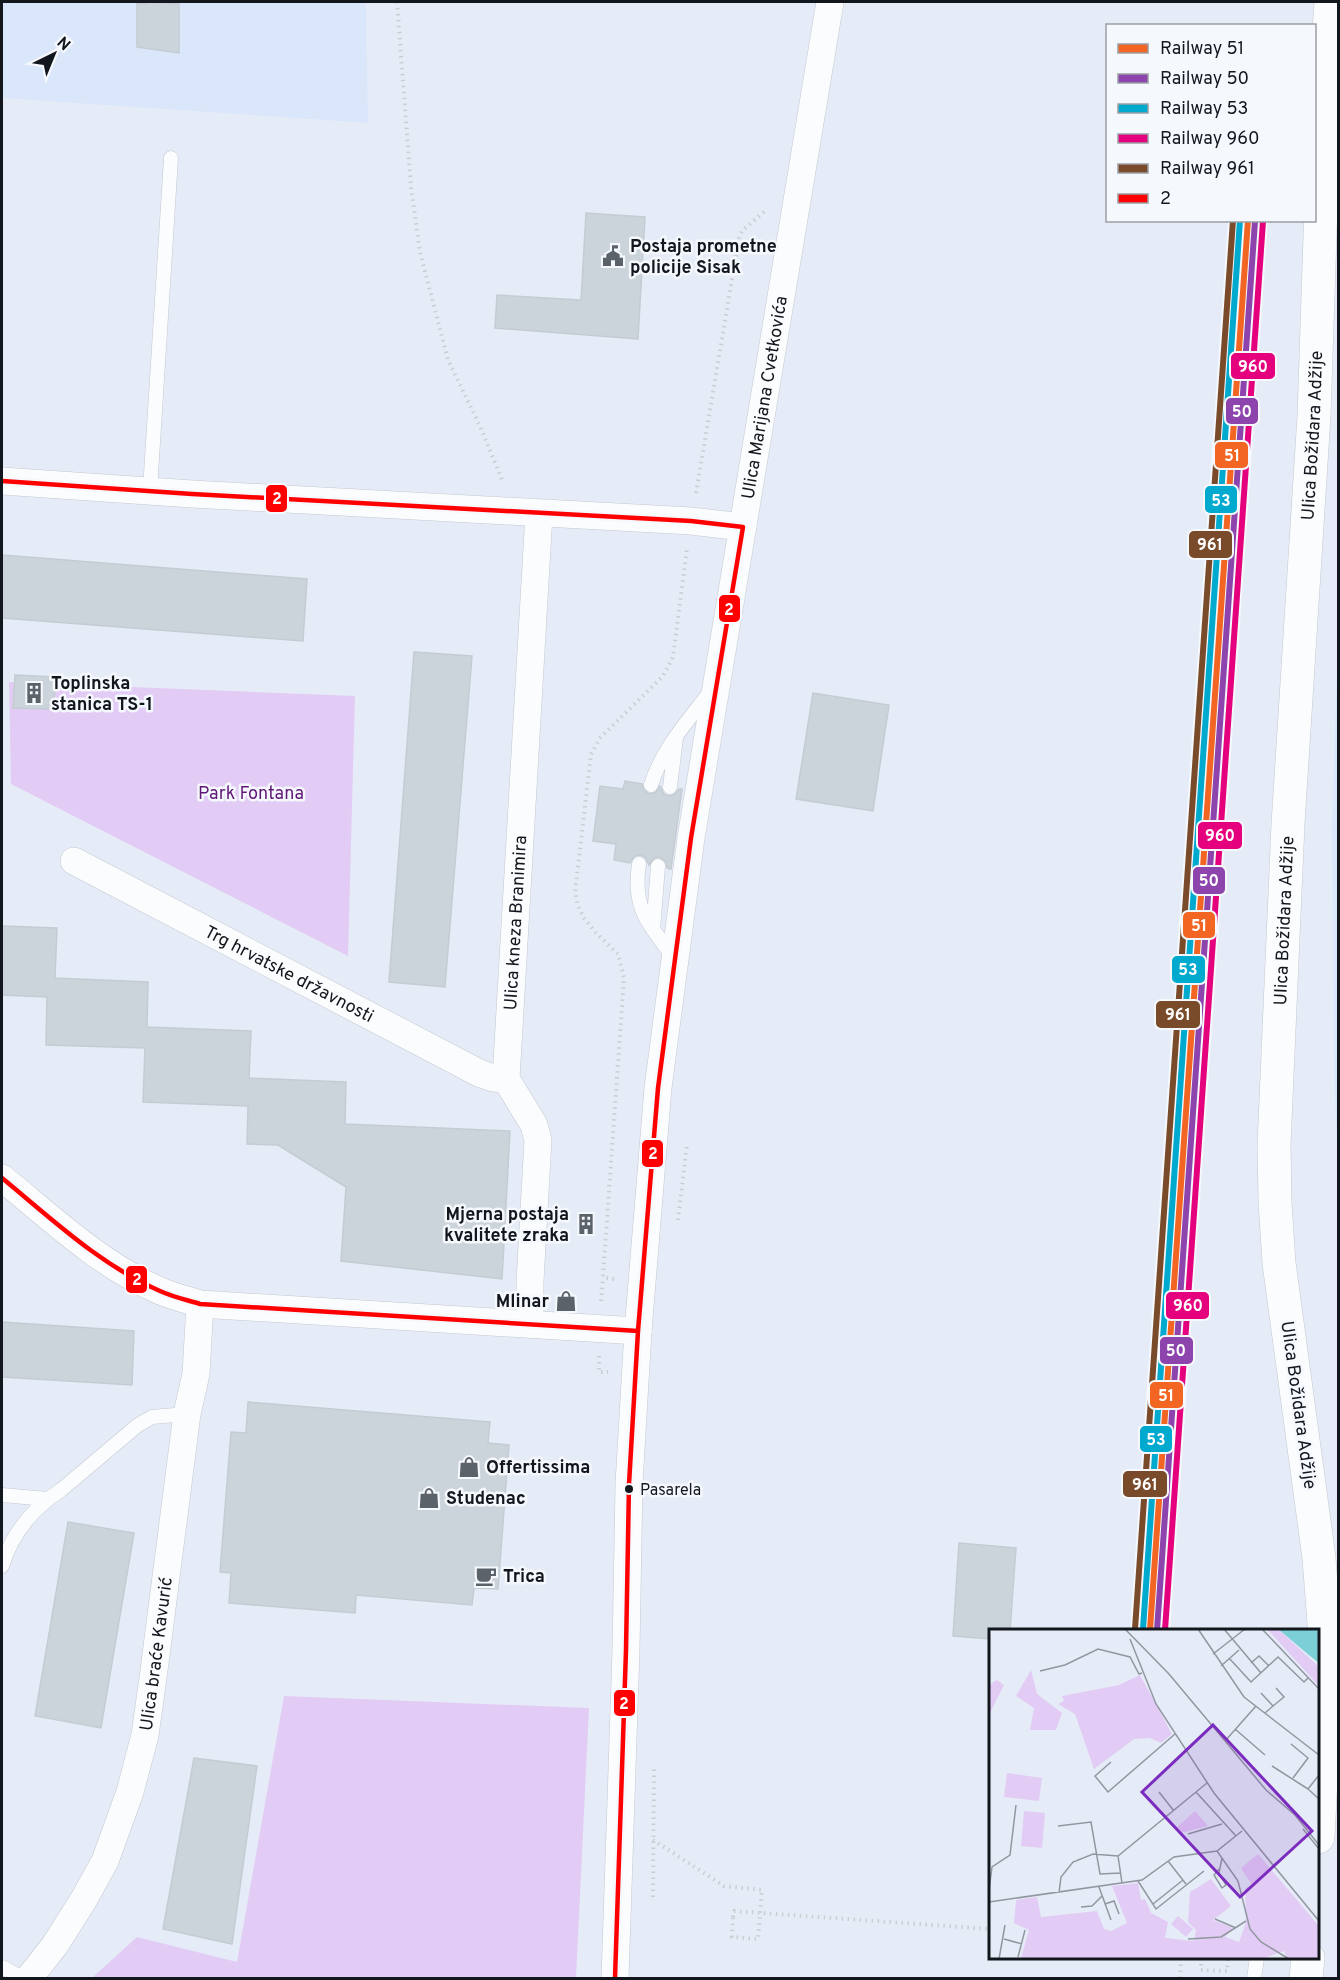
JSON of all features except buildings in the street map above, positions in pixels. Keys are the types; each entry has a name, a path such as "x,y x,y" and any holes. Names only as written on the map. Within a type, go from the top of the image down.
{"main road":[{"name":"Ulica Božidara Adžije","path":"1319,1803 1327,1663 1320,1558 1279,1263 1274,1145 1288,824 1323,267 1325,86 1331,2"},
{"path":"1306,1978 1308,1959"}],"street":[{"name":"Ulica Marijana Cvetkovića","path":"615,1978 626,1661 629,1484 638,1331 658,1088 691,838 830,2"},
{"path":"2,481 538,514 691,521 743,527"},
{"name":"Ulica kneza Branimira","path":"506,1079 538,514"},
{"name":"Trg hrvatske državnosti","path":"74,861 479,1073 493,1078 506,1079"},
{"path":"506,1079 534,1125 538,1140 530,1281 530,1323"},
{"path":"2,1178 88,1248 126,1274 157,1290 200,1304 638,1331"},
{"name":"Ulica braće Kavurić","path":"29,1978 55,1945 105,1861 130,1792 145,1735 187,1414 196,1374 200,1304"}],"lane":[{"path":"150,490 171,158"},
{"path":"651,785 657,765 676,736 716,686"},
{"path":"670,788 676,736"},
{"path":"639,864 636,890 644,916 674,958"},
{"path":"653,930 658,866"},
{"path":"2,1566 14,1537 47,1499 61,1490 138,1425 152,1417 187,1414"},
{"path":"2,1495 47,1499"},
{"path":"1254,1978 1257,1959"},
{"path":"2,1967 22,1978"}],"path":[{"path":"397,2 411,188 420,252 448,360 480,426 505,486 512,512"},
{"path":"642,1281 603,1277 624,978 618,954 584,918 574,892 591,754 600,738 663,676 673,657 691,521 739,238 742,231 768,207"},
{"path":"653,1840 724,1886 762,1890 761,1898 760,1910 760,1913 758,1932 758,1939 732,1937 734,1911 757,1913 760,1913 769,1913 874,1921 944,1925 989,1929"},
{"path":"1180,1978 1181,1959"},
{"path":"1201,1959 1201,1970 1227,1971 1228,1959"}],"shaded area":[{"path":"2,2 366,2 368,123 2,98"},
{"path":"1338,638 1338,1165 1334,1074 1332,825"}],"green space":[{"name":"Park Fontana","path":"9,682 355,696 348,956 11,784"},
{"path":"284,1696 589,1708 576,1978 92,1978 137,1937 237,1962"}],"rail line":[{"name":"961","path":"1135,1629 1233,222"},
{"name":"53","path":"1143,1629 1240,222"},
{"name":"51","path":"1150,1629 1248,222"},
{"name":"50","path":"1157,1629 1255,222"},
{"name":"960","path":"1165,1629 1263,222"}],"transit line":[{"name":"2","path":"2,481 192,494 691,521 743,527 691,838 658,1088 638,1331 629,1484 615,1978"},
{"name":"2","path":"2,1178 77,1240 117,1268 160,1291 200,1304 638,1331"}],"place":[{"name":"Postaja prometne policije Sisak","path":"613,256"},
{"name":"Toplinska stanica TS-1","path":"34,693"},
{"name":"Mjerna postaja kvalitete zraka","path":"586,1224"},
{"name":"Mlinar","path":"566,1301"},
{"name":"Offertissima","path":"469,1467"},
{"name":"Pasarela","path":"629,1489"},
{"name":"Studenac","path":"429,1498"},
{"name":"Trica","path":"486,1576"}]}
